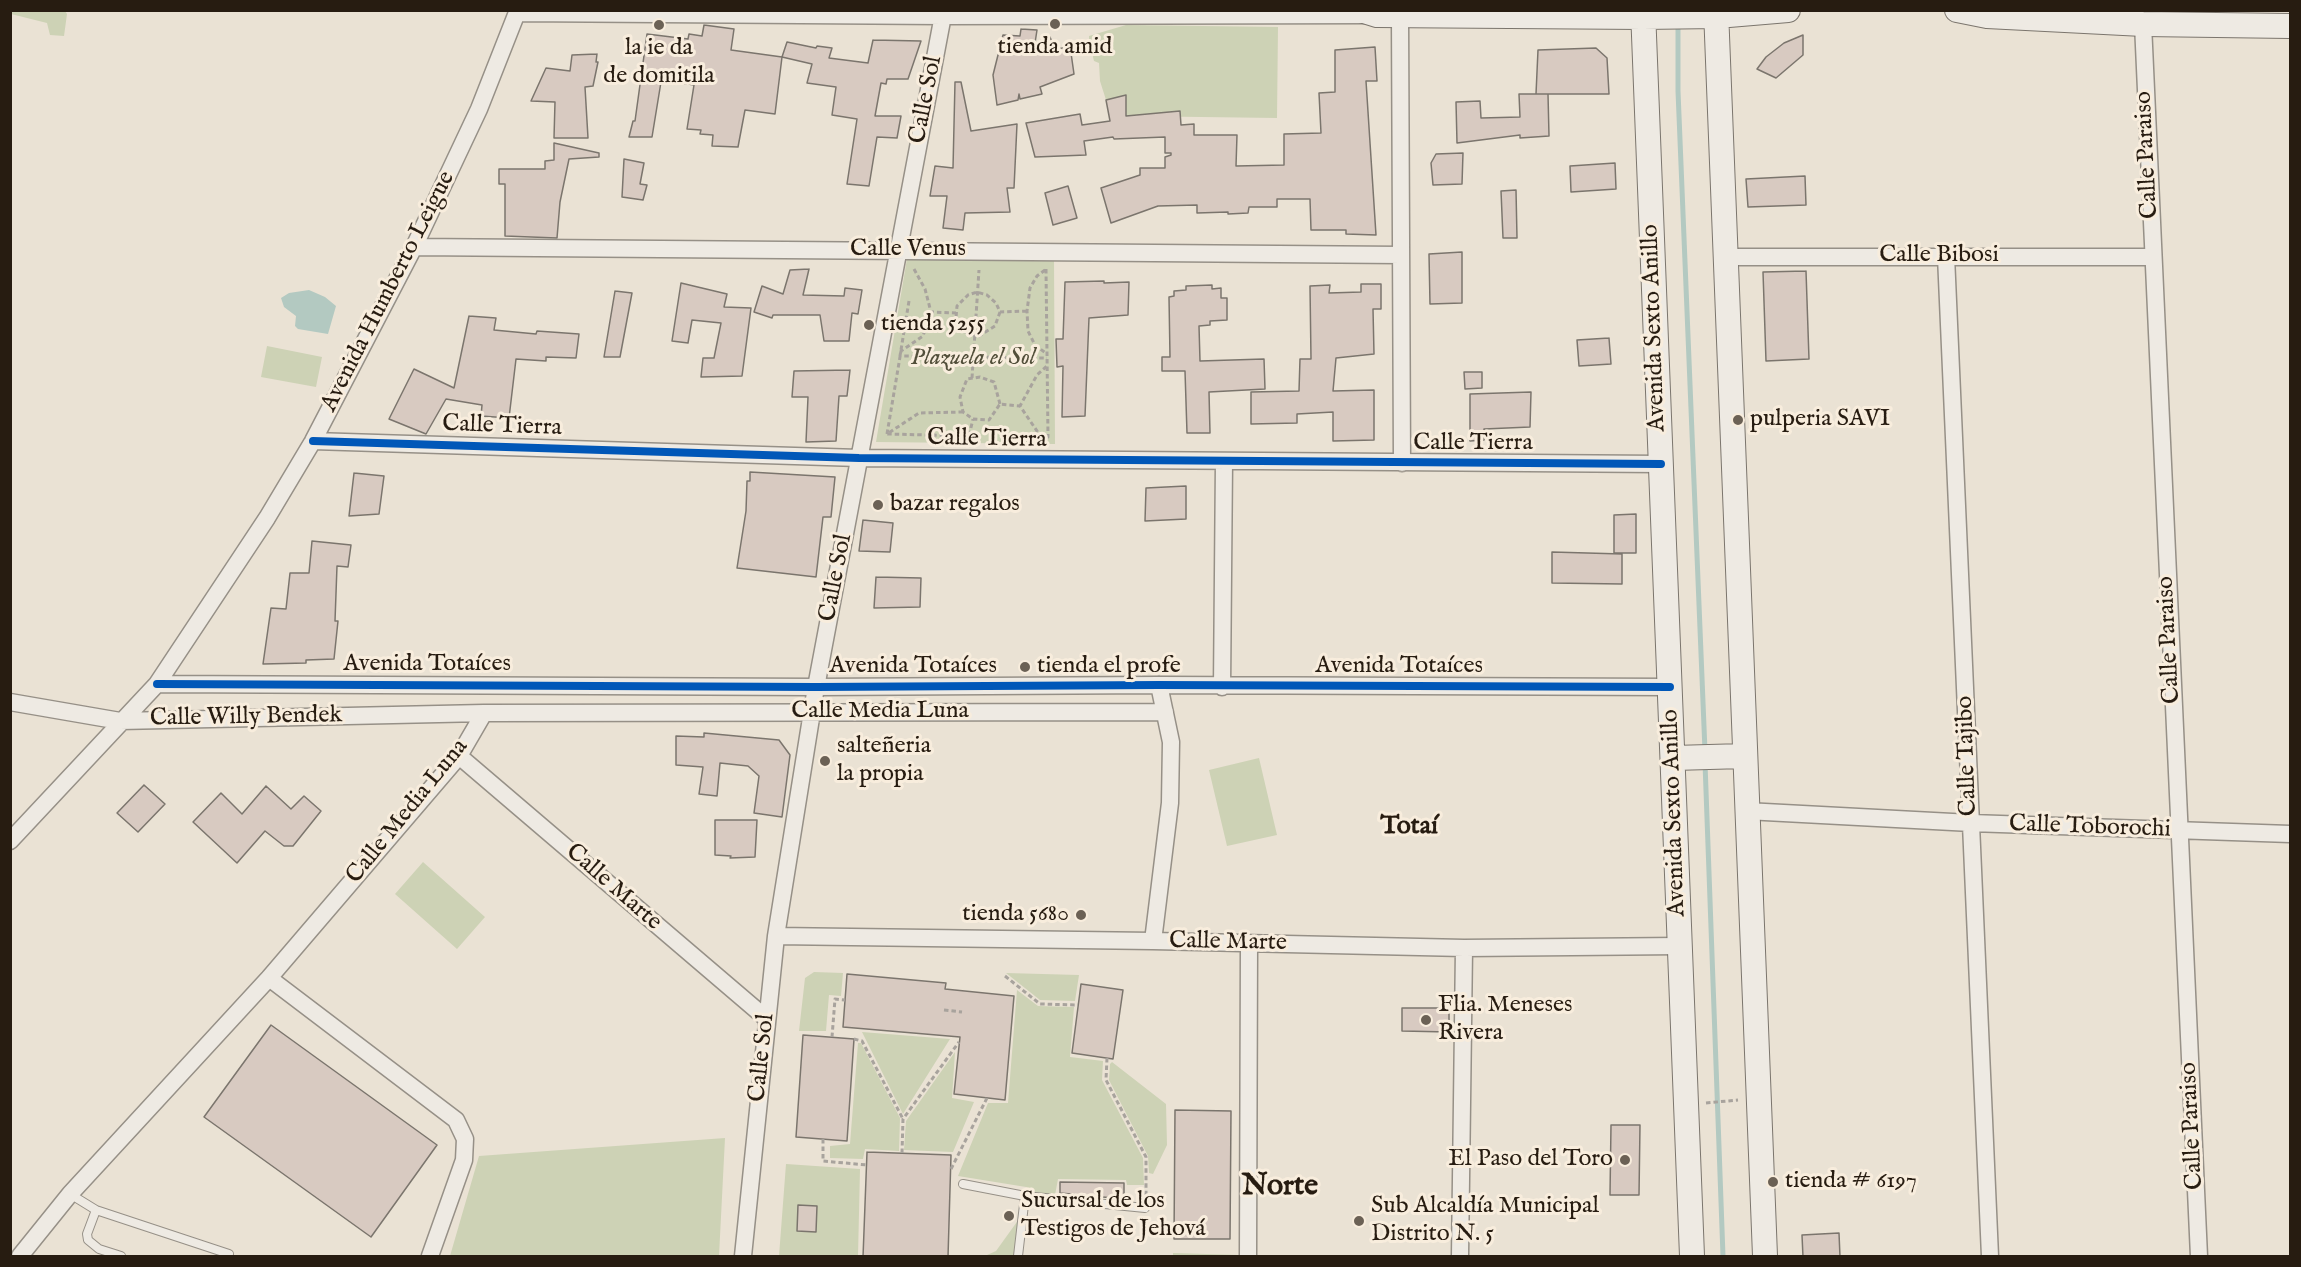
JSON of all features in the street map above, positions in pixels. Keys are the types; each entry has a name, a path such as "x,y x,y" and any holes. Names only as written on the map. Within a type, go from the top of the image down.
{"main road":[{"path":"1379,14 1647,15 1788,10"},
{"path":"1957,10 1987,16 2143,24 2290,26"},
{"path":"1713,14 1726,257 1765,1257"},
{"name":"Avenida Sexto Anillo","path":"1647,15 1670,687 1682,758 1680,946 1692,1257"},
{"path":"1682,758 1744,756"}],"street":[{"path":"518,11 1379,14 1401,255 1402,463"},
{"name":"Avenida Humberto Leigue","path":"10,841 157,684 267,518 313,441 414,247 479,109 518,11"},
{"name":"Calle Sol","path":"743,1257 776,936 816,687 943,13"},
{"name":"Calle Paraiso","path":"2143,24 2199,1257"},
{"name":"Calle Venus","path":"414,247 1401,255"},
{"name":"Calle Tajibo","path":"1946,256 1990,1257"},
{"name":"Calle Bibosi","path":"1726,257 2153,257"},
{"name":"Calle Tierra","path":"313,441 859,458 1661,464"},
{"path":"1222,687 1224,461"},
{"name":"Avenida Totaíces","path":"157,684 1670,687"},
{"path":"1153,941 1170,803 1172,742 1159,686"},
{"name":"Calle Willy Bendek","path":"10,702 120,721 484,712"},
{"name":"Calle Media Luna","path":"20,1257 70,1194 269,978 459,756 484,712 1165,712"},
{"name":"Calle Marte","path":"459,756 767,1019"},
{"name":"Calle Toborochi","path":"1746,811 2290,834"},
{"name":"Calle Marte","path":"776,936 1464,948 1680,946"},
{"path":"1248,1257 1249,943"},
{"path":"1460,1257 1464,948"},
{"path":"269,978 456,1119 465,1139 464,1160 430,1257"}],"lane":[{"path":"963,1184 1025,1196 1145,1208"},
{"path":"70,1194 96,1210 229,1254"},
{"path":"1018,1257 1025,1196"},
{"path":"96,1210 87,1234 88,1240 99,1249 122,1257"}],"path":[{"path":"912,280 915,261"},
{"path":"972,378 979,262"},
{"path":"1020,406 1039,434 1048,436 1046,264"},
{"path":"901,351 923,336 931,312 925,289 914,268"},
{"path":"1046,269 1037,276 1030,288 1027,311 1028,331 1035,345 1047,356"},
{"path":"886,434 910,292"},
{"path":"977,292 987,295 996,303 1000,312 995,326 979,336 960,329 956,318 957,306 968,295 977,292"},
{"path":"1000,312 1027,311"},
{"path":"931,312 956,313"},
{"path":"901,351 900,356 1047,356"},
{"path":"1020,406 1037,375 1047,366"},
{"path":"886,434 919,413 963,412 974,419 989,420 1000,404 994,382 980,377 967,379 960,397 963,412"},
{"path":"1000,404 1020,406"},
{"path":"886,434 969,436 974,419"},
{"path":"1005,976 1040,1004 1078,1005"},
{"path":"832,1037 835,999 845,1000"},
{"path":"944,1010 962,1012"},
{"path":"854,1039 862,1041 903,1119 902,1153"},
{"path":"903,1119 959,1042"},
{"path":"1107,1058 1106,1080 1146,1157 1145,1208"},
{"path":"951,1169 987,1098"},
{"path":"1705,1103 1731,1101"},
{"path":"823,1139 823,1161 867,1165"}],"green space":[{"path":"10,11 65,11 67,14 64,36 50,35 47,23 11,14"},
{"path":"1126,25 1278,27 1277,118 1126,116 1106,100 1100,81 1099,63 1094,61 1089,36"},
{"name":"Plazuela el Sol","path":"908,253 1054,259 1055,444 876,442"},
{"path":"267,346 322,357 316,387 261,377"},
{"path":"1259,758 1277,835 1227,846 1209,770"},
{"path":"423,862 485,917 457,949 395,894"},
{"path":"814,972 843,973 841,996 829,995 826,1031 799,1031 805,978"},
{"path":"1006,973 1079,975 1075,1001 1040,1000"},
{"path":"1017,990 1038,1006 1074,1007 1070,1057 1103,1061 1102,1080 1143,1158 1144,1185 1127,1185 1126,1180 1058,1179 1055,1195 1035,1192 1026,1187 958,1176 988,1103 1008,1103"},
{"path":"862,1032 950,1039 903,1114"},
{"path":"858,1043 861,1043 900,1118 899,1151 865,1149 863,1159 830,1158 830,1146 850,1144"},
{"path":"955,1052 952,1098 974,1102 953,1152 904,1150 906,1121"},
{"path":"1112,1062 1166,1104 1167,1145 1153,1174 1149,1173 1148,1156 1109,1080"},
{"path":"725,1138 719,1256 450,1256 479,1156"},
{"path":"786,1164 860,1169 858,1256 779,1256"},
{"path":"1019,1219 1015,1256 974,1256 987,1255 996,1251"},
{"path":"1173,1253 1240,1255 1173,1256"}],"water":[{"path":"309,290 325,297 336,306 328,334 298,329 295,326 296,316 284,307 281,298 289,293"}],"building":[{"path":"704,25 734,29 731,50 782,57 775,114 745,110 738,147 712,146 713,135 700,134 701,130 687,129 694,85 664,80 661,82 652,137 629,137 633,121 635,121 647,34 688,39 689,34 702,36"},
{"path":"1021,29 1037,30 1035,43 1050,37 1055,50 1070,46 1074,74 1040,87 1042,94 1020,99 1019,94 1018,100 997,105 993,75 1003,35 1020,36"},
{"path":"1803,35 1803,55 1776,78 1757,69 1766,57 1784,43"},
{"path":"873,40 921,41 908,79 887,79 886,84 881,83 875,116 901,116 897,138 877,137 869,186 847,184 857,119 832,115 836,87 807,83 812,64 782,57 787,42 816,48 817,46 832,48 829,58 868,63"},
{"path":"1375,47 1377,81 1366,81 1376,235 1346,234 1346,230 1311,230 1310,199 1277,199 1277,207 1249,207 1248,213 1228,214 1228,212 1197,213 1197,205 1158,206 1111,223 1101,188 1140,175 1140,168 1165,168 1165,157 1171,153 1165,153 1165,137 1114,139 1113,137 1084,141 1086,155 1035,157 1026,123 1080,114 1082,125 1110,121 1106,100 1126,95 1126,116 1180,111 1181,125 1194,124 1194,135 1237,135 1236,166 1284,165 1284,134 1321,133 1319,93 1335,92 1335,50"},
{"path":"1596,48 1607,58 1609,94 1536,94 1538,50"},
{"path":"597,54 596,62 598,62 593,86 585,87 588,138 554,138 555,102 531,101 546,68 570,71 572,55"},
{"path":"955,82 961,82 971,131 1017,124 1014,188 1007,188 1010,212 965,213 963,230 943,228 947,196 930,196 935,166 953,168"},
{"path":"1519,94 1548,94 1549,136 1520,138 1520,135 1457,143 1456,102 1480,101 1481,118 1520,117"},
{"path":"554,143 599,153 599,157 569,159 560,202 557,238 505,236 505,184 499,184 499,169 545,169 545,161 554,160"},
{"path":"1463,153 1462,184 1433,185 1431,163 1436,154"},
{"path":"624,159 644,163 640,184 647,185 643,200 622,197"},
{"path":"1615,163 1616,189 1571,192 1570,166"},
{"path":"1805,176 1806,205 1748,207 1746,179"},
{"path":"1068,186 1077,218 1053,225 1045,193"},
{"path":"1516,190 1517,238 1503,238 1501,191"},
{"path":"1462,252 1462,303 1430,304 1429,254"},
{"path":"809,269 803,295 844,296 845,288 862,290 858,314 852,313 849,341 824,341 820,315 773,315 772,318 754,312 762,286 783,294 790,270"},
{"path":"1806,271 1809,359 1766,361 1763,272"},
{"path":"1104,281 1104,283 1129,282 1128,315 1089,318 1085,416 1062,417 1063,366 1057,367 1056,339 1063,339 1065,282"},
{"path":"681,283 727,294 724,307 751,308 742,376 701,377 703,358 714,358 721,323 692,320 688,343 672,341"},
{"path":"1361,284 1381,284 1381,309 1373,309 1374,354 1336,358 1333,391 1374,390 1374,440 1333,441 1333,412 1297,414 1297,423 1251,424 1251,392 1299,391 1300,359 1311,359 1310,286 1330,285 1329,293 1361,292"},
{"path":"1212,285 1212,289 1221,288 1221,298 1227,298 1227,320 1210,321 1210,325 1199,326 1200,361 1264,359 1265,389 1209,392 1210,433 1187,433 1185,371 1162,371 1162,357 1170,357 1169,297 1174,296 1174,291 1186,290 1186,286"},
{"path":"615,291 632,293 620,357 604,357"},
{"path":"469,316 496,318 494,330 536,334 537,331 579,334 576,358 546,357 546,361 516,359 509,418 481,416 482,405 446,399 426,434 389,419 414,369 454,388"},
{"path":"1609,338 1611,364 1579,366 1577,340"},
{"path":"850,370 847,396 839,396 836,441 806,442 808,397 792,397 794,371"},
{"path":"1464,372 1482,372 1482,388 1465,389"},
{"path":"1531,392 1530,427 1484,429 1484,440 1470,441 1470,394"},
{"path":"750,472 835,477 831,517 823,517 816,577 737,568"},
{"path":"354,473 384,476 379,514 349,516"},
{"path":"1186,486 1186,519 1145,521 1146,488"},
{"path":"1636,514 1636,553 1614,553 1614,515"},
{"path":"863,520 893,523 890,552 859,551"},
{"path":"312,541 351,545 348,567 337,566 335,621 338,621 334,659 306,660 306,663 263,664 271,608 286,609 290,573 309,573"},
{"path":"1552,552 1622,554 1622,584 1552,583"},
{"path":"876,577 921,578 920,607 874,608"},
{"path":"704,733 779,740 790,755 782,817 754,813 759,776 748,766 720,763 717,796 699,794 703,767 676,765 676,736 704,737"},
{"path":"144,785 165,804 138,832 117,813"},
{"path":"266,786 291,809 304,796 321,811 293,846 284,846 265,831 237,863 193,822 221,793 242,814"},
{"path":"715,820 757,820 755,857 730,858 731,856 715,855"},
{"path":"847,974 946,983 945,989 1014,996 1005,1100 954,1094 960,1037 843,1027"},
{"path":"1081,984 1123,990 1113,1059 1072,1053"},
{"name":"Flia. Meneses Rivera","path":"1402,1008 1449,1008 1449,1032 1402,1031"},
{"path":"271,1025 437,1145 371,1237 204,1117"},
{"path":"803,1035 854,1039 847,1141 796,1137"},
{"path":"1175,1110 1231,1111 1230,1239 1174,1239"},
{"name":"El Paso del Toro","path":"1611,1125 1640,1125 1639,1195 1610,1195"},
{"path":"867,1152 951,1155 948,1257 863,1257"},
{"path":"1060,1182 1124,1183 1124,1199 1060,1193"},
{"path":"798,1205 817,1206 816,1232 797,1231"},
{"path":"1839,1233 1840,1257 1803,1257 1802,1235"}],"waterway":[{"path":"1678,23 1678,91 1705,751"},
{"path":"1705,763 1723,1256"}],"cycle path":[{"path":"313,441 859,458 1661,464"},
{"path":"157,684 1670,687"}],"place":[{"name":"tienda amid","path":"1055,24"},
{"name":"la ie da de domitila","path":"659,25"},
{"name":"tienda 5255","path":"869,325"},
{"name":"pulperia SAVI","path":"1738,420"},
{"name":"bazar regalos","path":"878,505"},
{"name":"tienda el profe","path":"1025,667"},
{"name":"salteñeria la propia","path":"825,761"},
{"name":"tienda 5680","path":"1081,915"},
{"name":"Flia. Meneses Rivera","path":"1426,1020"},
{"name":"El Paso del Toro","path":"1625,1160"},
{"name":"tienda # 6197","path":"1773,1182"},
{"name":"Sucursal de los Testigos de Jehová","path":"1009,1216"},
{"name":"Sub Alcaldía Municipal Distrito N. 5","path":"1359,1221"}],"district":[{"name":"Totaí","path":"1409,828"},
{"name":"Norte","path":"1280,1188"}]}
